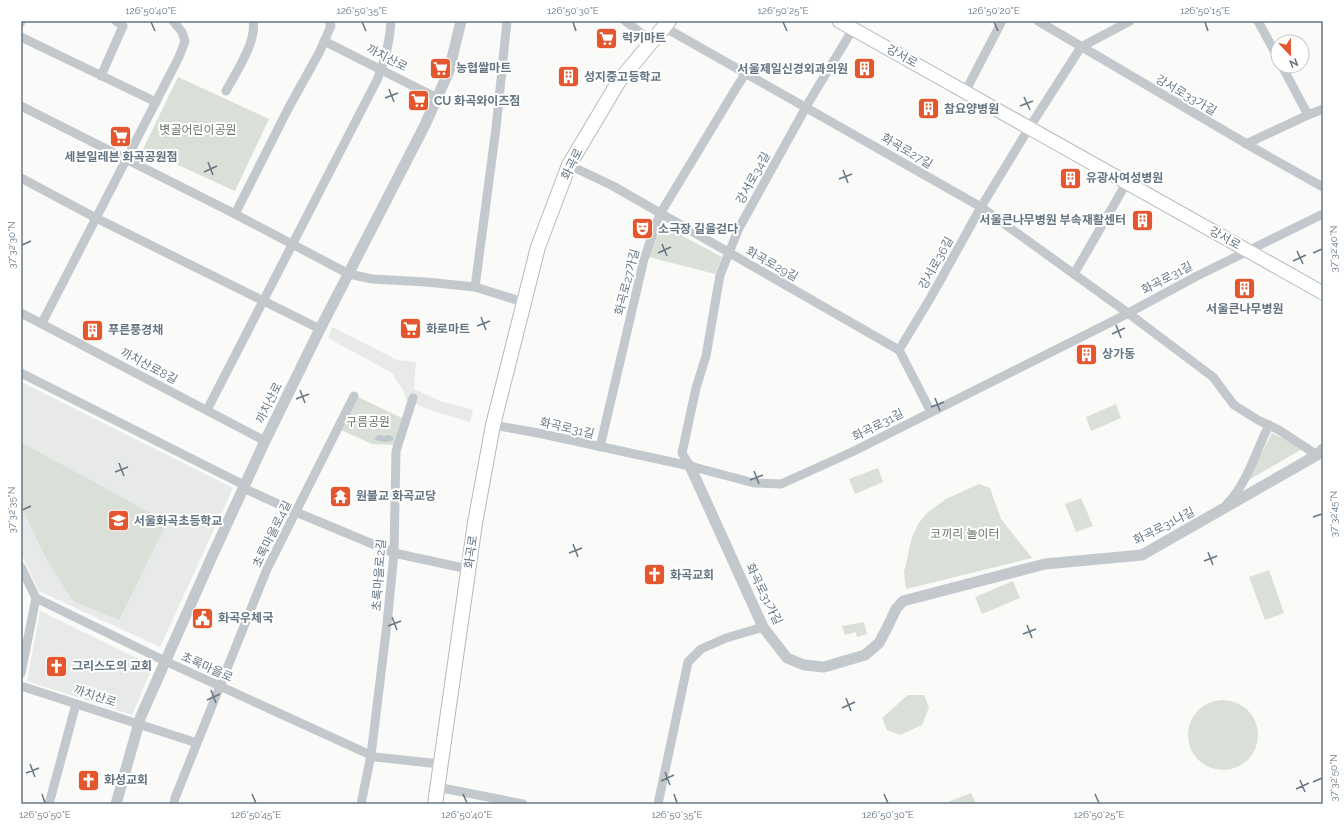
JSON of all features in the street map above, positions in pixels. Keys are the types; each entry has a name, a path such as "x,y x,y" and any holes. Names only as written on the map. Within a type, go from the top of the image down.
{"main road":[{"name":"강서로","path":"839,21 1323,293"},
{"name":"화곡로","path":"435,804 475,523 493,425 538,247 569,165 619,81 667,24"}],"street":[{"path":"101,76 123,26 116,21"},
{"path":"42,323 179,57 185,41 182,32 172,21"},
{"path":"226,91 252,41 254,28 253,21"},
{"path":"235,214 286,112 324,41 331,26 329,21"},
{"path":"207,410 382,69 390,35 391,21"},
{"name":"까치산로","path":"116,804 138,724 165,661 265,441 320,329 425,125 449,71 461,21"},
{"path":"475,287 496,128 507,21"},
{"path":"625,21 652,41"},
{"path":"965,92 1002,21"},
{"name":"강서로33가길","path":"1038,21 1246,144 1323,187"},
{"path":"1081,47 1130,21"},
{"path":"1258,21 1270,43"},
{"name":"화곡로27길","path":"667,24 746,73 981,207 1128,313 1213,377 1234,405 1258,420 1320,452"},
{"name":"강서로34길","path":"690,466 682,453 696,388 706,356 720,275 739,228 806,107 853,29"},
{"path":"21,37 156,102"},
{"name":"까치산로","path":"324,41 437,98"},
{"name":"강서로36길","path":"899,350 935,290 981,207 1081,47"},
{"name":"화곡로27가길","path":"600,448 644,259 660,214 746,73"},
{"path":"1286,74 1308,115"},
{"path":"21,106 235,214 349,274 372,278 475,287 523,302"},
{"path":"1246,144 1323,109"},
{"name":"화곡로29길","path":"569,165 613,186 729,254 899,350"},
{"path":"21,178 96,218 320,329"},
{"path":"1074,274 1127,182"},
{"name":"화곡로31길","path":"493,425 690,466 754,483 781,484 852,452 1128,313 1197,276 1323,214"},
{"name":"까치산로8길","path":"21,314 42,323 265,441"},
{"path":"899,350 931,412"},
{"path":"21,373 243,487 296,512 394,553 468,569"},
{"name":"초록마을로4길","path":"174,804 175,798 268,569 354,396"},
{"name":"초록마을로2길","path":"371,755 394,553 396,450 413,398"},
{"name":"화곡로31나길","path":"1221,511 1236,495 1269,425"},
{"name":"화곡로31나길","path":"1045,564 1142,555 1221,511 1320,452"},
{"name":"화곡로31가길","path":"690,466 764,627 787,658 804,665 824,667 865,655 879,643 888,628 896,609 903,602 1045,564"},
{"path":"21,567 36,598 21,673"},
{"name":"초록마을로","path":"36,598 165,661 371,755 440,764"},
{"path":"658,804 688,662 701,649 726,638 764,627"},
{"name":"까치산로","path":"21,686 138,724"},
{"path":"49,804 76,704"},
{"path":"138,724 198,743"},
{"path":"361,804 371,755"},
{"path":"438,787 523,804"}],"shaded area":[{"path":"332,327 397,360 416,362 414,389 440,401 473,410 470,422 433,411 406,400 404,392 392,373 328,338"},
{"name":"서울화곡초등학교","path":"21,382 233,488 160,647 39,591 21,553"},
{"path":"378,435 389,435 393,437 393,440 384,442 374,439"},
{"path":"40,611 153,666 132,715 27,681"}],"green space":[{"name":"볏골어린이공원","path":"178,77 269,119 235,191 143,149"},
{"path":"662,225 722,257 715,274 649,257"},
{"name":"구름공원","path":"358,397 404,419 396,445 372,444 341,430"},
{"path":"1116,404 1121,418 1091,431 1086,417"},
{"path":"1272,433 1304,448 1247,481"},
{"path":"24,444 167,522 119,620 73,601 48,562 21,506 21,449"},
{"path":"878,468 883,482 855,494 849,479"},
{"name":"코끼리 놀이터","path":"979,484 990,488 1001,519 1032,558 906,589 904,572 912,537 918,524 927,513 946,499"},
{"path":"1081,498 1093,526 1076,532 1065,504"},
{"path":"1269,570 1284,613 1265,620 1249,577"},
{"path":"1013,581 1020,598 982,614 975,597"},
{"path":"864,622 867,634 857,637 856,632 845,635 842,626"},
{"path":"908,695 924,695 929,707 922,725 900,735 887,730 882,718"},
{"path":"1216,700 1230,700 1243,706 1252,715 1256,721 1258,735 1256,749 1248,760 1237,768 1230,770 1216,770 1209,768 1198,760 1190,749 1188,742 1188,728 1190,721 1198,710 1209,702"},
{"path":"971,793 976,803 949,804 948,802"}],"place":[{"name":"럭키마트","path":"606,38"},
{"name":"농협쌀마트","path":"441,68"},
{"name":"서울제일신경외과의원","path":"864,69"},
{"name":"성지중고등학교","path":"568,77"},
{"name":"CU 화곡와이즈점","path":"418,101"},
{"name":"참요양병원","path":"929,109"},
{"name":"세븐일레븐 화곡공원점","path":"121,136"},
{"name":"유광사여성병원","path":"1070,178"},
{"name":"서울큰나무병원 부속재활센터","path":"1142,220"},
{"name":"소극장 길을걷다","path":"643,229"},
{"name":"서울큰나무병원","path":"1245,288"},
{"name":"화로마트","path":"410,329"},
{"name":"푸른풍경채","path":"92,330"},
{"name":"상가동","path":"1087,354"},
{"name":"원불교 화곡교당","path":"341,496"},
{"name":"서울화곡초등학교","path":"119,521"},
{"name":"화곡교회","path":"655,575"},
{"name":"화곡우체국","path":"203,618"},
{"name":"그리스도의 교회","path":"57,666"},
{"name":"화성교회","path":"89,780"}]}
